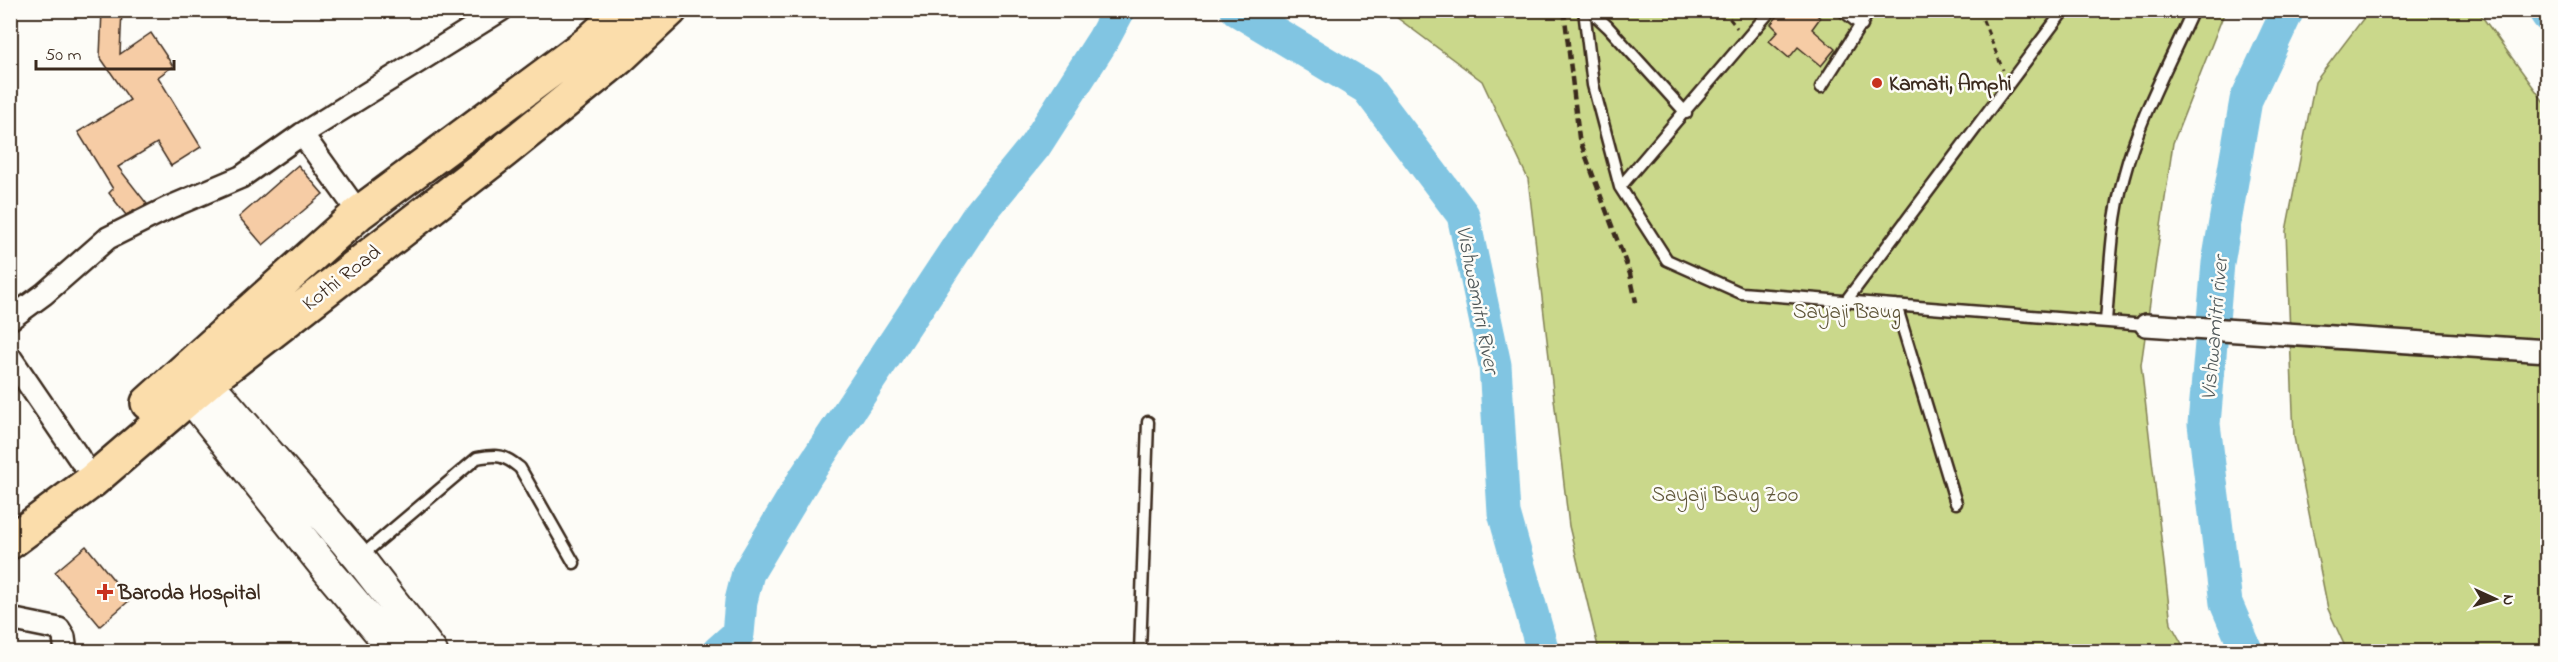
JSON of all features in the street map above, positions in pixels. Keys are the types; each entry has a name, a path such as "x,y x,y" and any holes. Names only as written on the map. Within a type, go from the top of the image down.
{"main road":[{"name":"Kothi Road","path":"10,542 92,481 190,380 359,213 588,43 624,10"},
{"name":"Kothi Road","path":"10,518 81,461 190,380 504,151 619,58 670,10"}],"street":[{"path":"10,319 44,294 108,238 168,208 241,177 302,134 501,10"},
{"path":"302,134 359,213"},
{"path":"2146,325 2285,332 2547,351"},
{"path":"10,357 81,461"},
{"path":"190,380 359,558 432,651"},
{"path":"190,380 333,578 396,651"},
{"path":"10,619 58,629 64,637 66,651"}],"lane":[{"path":"1584,10 1593,85 1620,187 1668,260 1741,293 2146,325"},
{"path":"1590,10 1686,113"},
{"path":"1620,187 1686,113 1772,10"},
{"path":"1842,10 1862,26"},
{"path":"1821,87 1862,26 1870,10"},
{"path":"1846,301 2064,10"},
{"path":"2106,321 2113,237 2124,176 2144,117 2193,10"},
{"path":"1896,305 1956,503"},
{"path":"1140,651 1148,422"},
{"path":"359,558 477,458 491,455 507,457 520,468 574,563"}],"path":[{"path":"1723,10 1748,39"},
{"path":"1979,10 2008,85"}],"green space":[{"name":"Sayaji Baug","path":"1388,11 2225,11 2173,143 2141,365 2171,624 2186,651 1599,651 1569,526 1528,179 1482,81"},
{"path":"2369,11 2478,11 2547,106 2547,651 2347,651 2328,609 2294,437 2286,231 2315,82"}],"building":[{"path":"102,10 122,10 120,54 151,33 173,66 158,77 201,147 171,166 157,143 118,167 147,204 126,215 109,193 113,189 78,132 130,100 100,57"},
{"path":"1783,10 1812,10 1820,18 1812,29 1835,49 1821,66 1798,47 1789,58 1769,41 1778,31 1771,24"},
{"path":"298,165 323,194 263,245 239,217"},
{"path":"86,546 130,600 100,626 55,572"}],"waterway":[{"path":"718,652 738,634 741,601 748,573 806,476 978,216 1035,146 1103,40 1119,10"},
{"name":"Vishwamitri River","path":"1237,10 1367,88 1463,215 1495,365 1504,513 1543,652"},
{"name":"Vishwamitri river","path":"2247,652 2226,603 2204,424 2218,263 2246,100 2288,10"},
{"name":"Vishwamitri river","path":"2544,10 2548,16"}],"railway":[{"path":"1564,10 1579,138 1630,274 1636,302"}],"place":[{"name":"Kamati, Amphi","path":"1877,83"},
{"name":"Baroda Hospital","path":"105,592"}],"park label":[{"name":"Sayaji Baug Zoo","path":"1725,494"}]}
